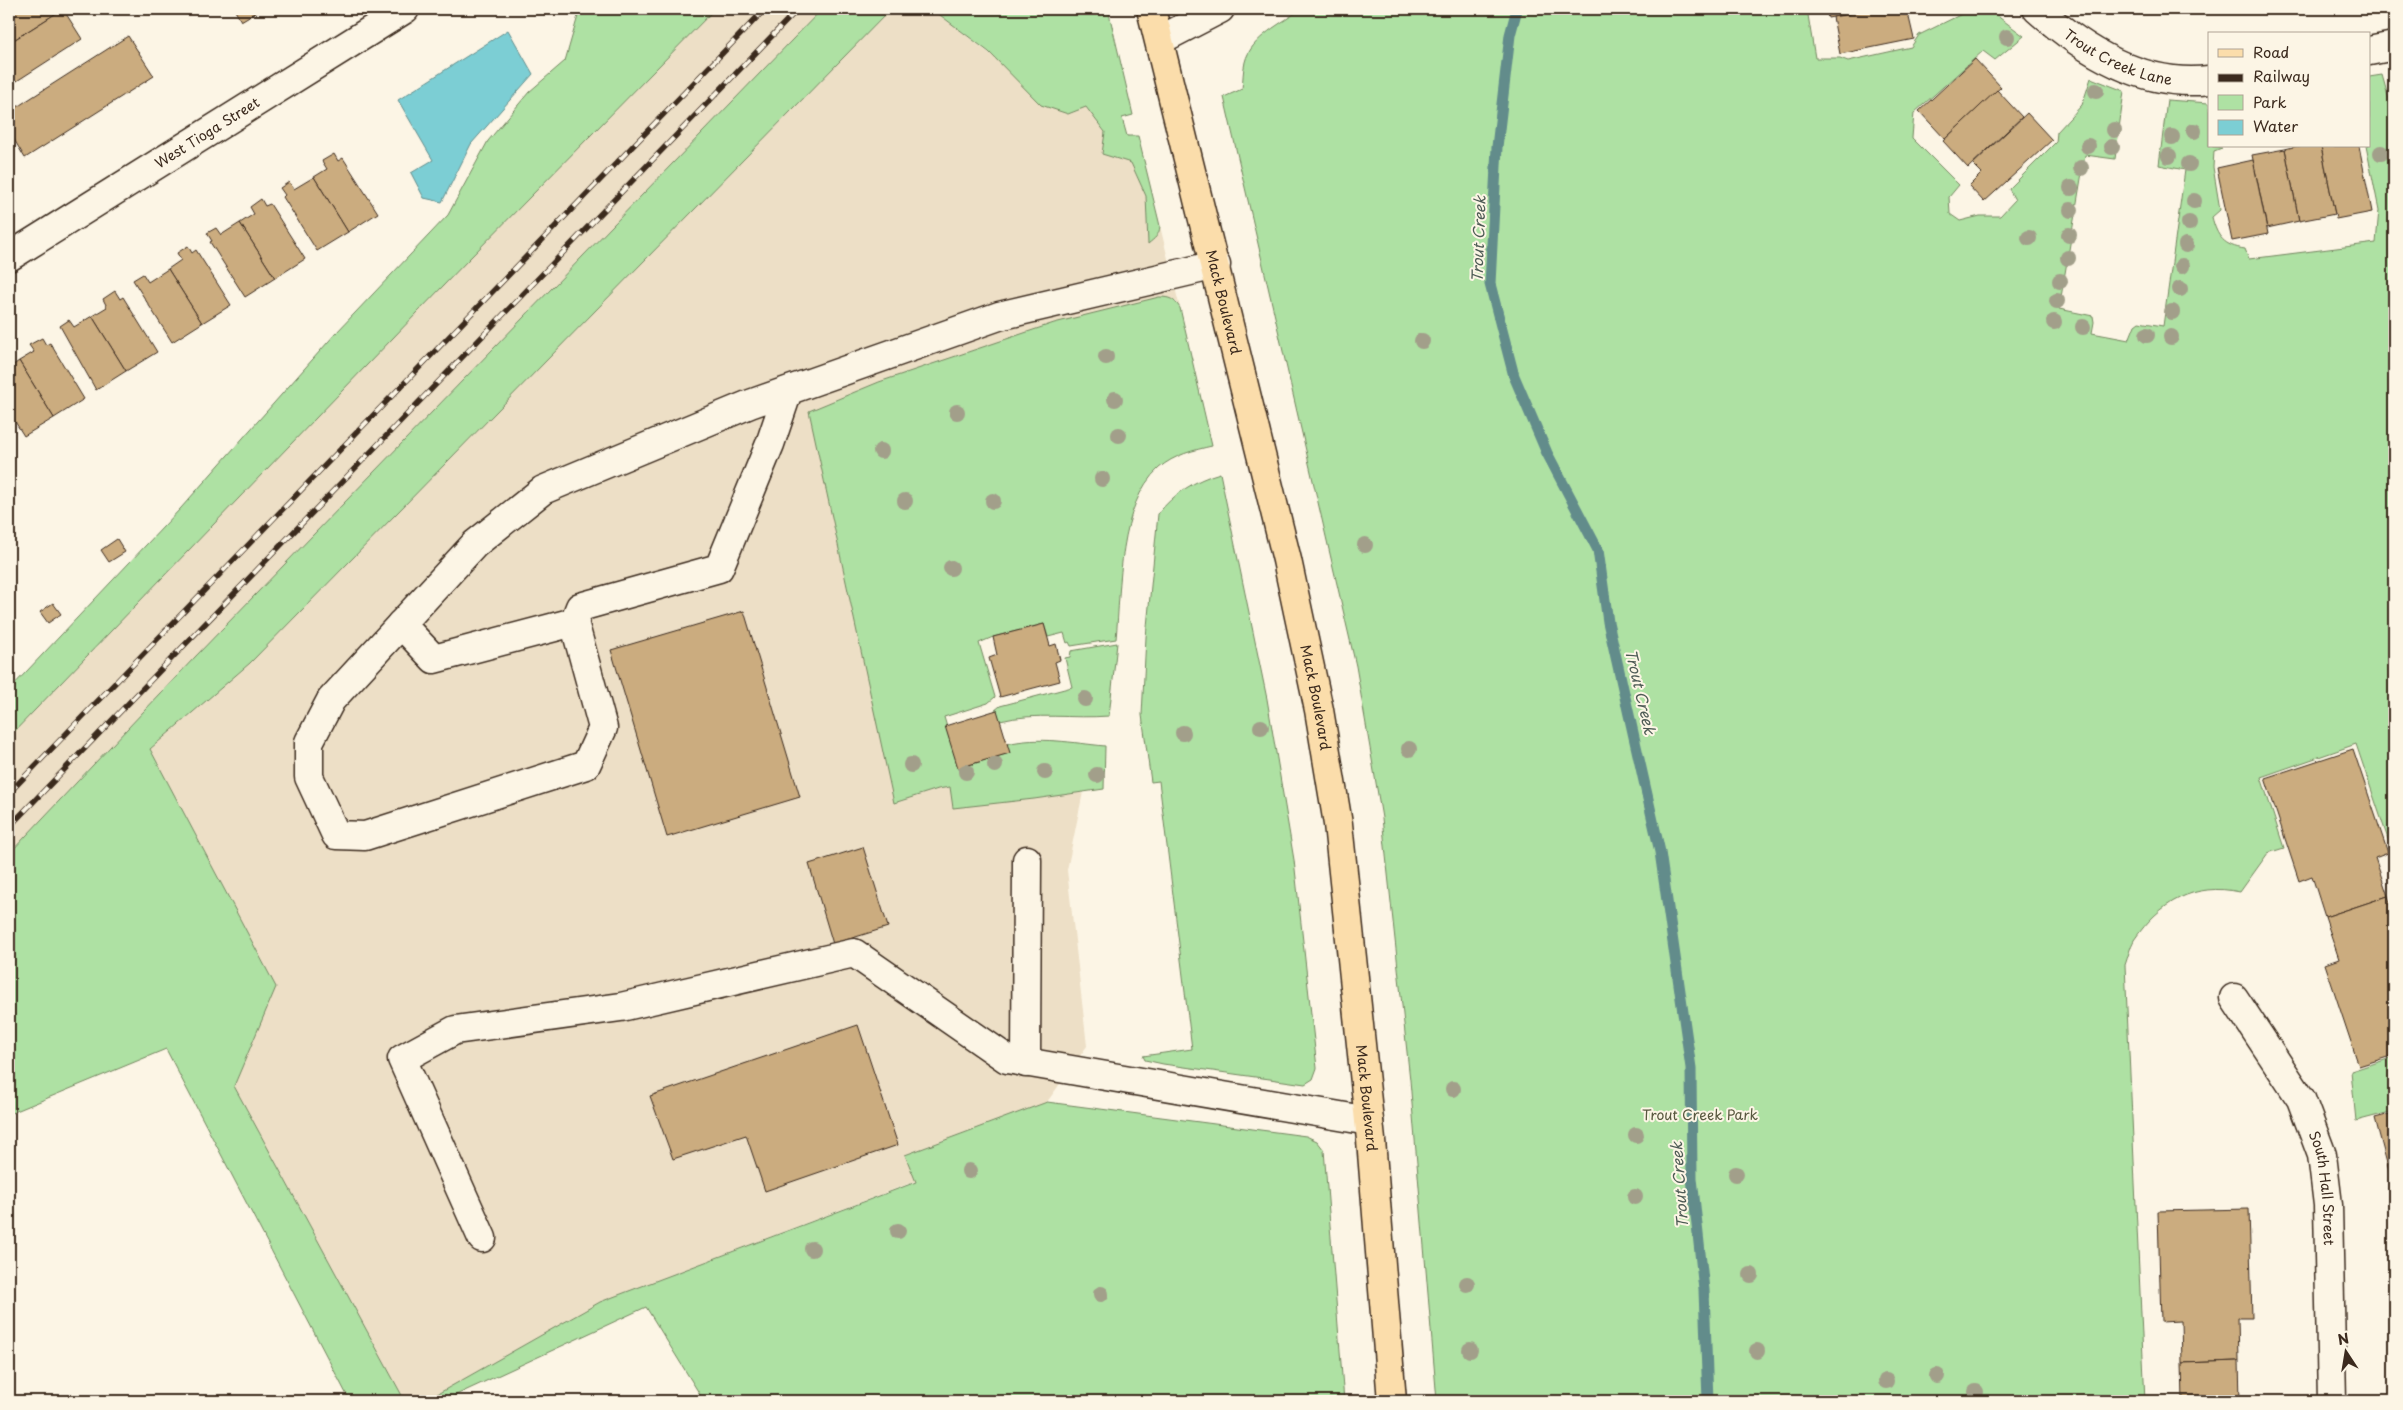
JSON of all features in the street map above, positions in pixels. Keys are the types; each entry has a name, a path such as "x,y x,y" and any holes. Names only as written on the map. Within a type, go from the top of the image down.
{"main road":[{"name":"Mack Boulevard","path":"1152,9 1287,560 1319,710 1338,824 1369,1121 1392,1401"}],"street":[{"name":"West Tioga Street","path":"9,257 405,9"},
{"path":"1160,40 1220,9"},
{"name":"Trout Creek Lane","path":"2037,9 2054,24 2099,56 2145,75 2194,82 2208,80"},
{"path":"2370,52 2394,46"},
{"path":"788,391 770,444 719,568 580,607 574,622 603,728 586,765 365,836 336,836 309,777 309,742 331,700 475,544 543,490 750,404 999,316 1216,265"},
{"path":"401,624 434,659 574,622"},
{"path":"1026,1063 1027,860"},
{"path":"482,1238 402,1059 455,1030 621,1007 854,953 1007,1060 1369,1121"},
{"name":"South Hall Street","path":"2234,998 2302,1099 2322,1155 2328,1205 2332,1401"}],"shaded area":[{"path":"715,9 822,9 195,657 9,854 9,737 469,259"},
{"path":"891,9 911,11 932,9 1068,114 1086,107 1105,132 1102,154 1131,163 1146,196 1148,243 1159,234 1160,226 1180,308 1176,301 1054,323 879,382 809,411 895,803 938,789 951,787 954,807 1083,792 1067,870 1087,1046 1047,1102 905,1155 916,1181 600,1302 425,1401 405,1401 234,1086 276,987 150,749 250,663"}],"green space":[{"path":"580,9 715,9 469,259 9,737 9,690 181,508 336,333 448,215 488,141 529,92 565,61"},
{"path":"822,9 891,9 250,663 150,749 276,987 234,1086 405,1401 350,1401 166,1049 9,1114 9,854 195,657"},
{"path":"932,9 1108,9 1133,115 1122,118 1127,136 1138,136 1160,226 1158,235 1155,238 1148,244 1146,196 1131,163 1102,154 1105,132 1086,107 1068,114 1041,105 989,52"},
{"name":"Trout Creek Park","path":"1301,9 1807,9 1815,58 1840,58 1848,61 1911,47 1919,35 1972,9 1992,9 2000,18 2024,36 1995,60 1983,51 1914,113 1912,138 1959,185 1949,197 1950,214 1960,221 1980,216 2000,216 2015,200 2009,189 2056,142 2057,132 2082,105 2091,78 2124,91 2115,159 2085,155 2059,309 2093,316 2092,333 2129,340 2135,325 2139,322 2163,326 2185,170 2159,165 2167,100 2208,103 2208,148 2222,148 2214,151 2213,167 2220,210 2212,217 2216,230 2222,239 2232,246 2245,249 2249,259 2376,243 2379,210 2366,148 2370,148 2370,77 2382,75 2394,117 2394,857 2356,744 2261,777 2284,848 2268,853 2240,892 2208,890 2180,898 2167,905 2155,915 2134,940 2125,965 2145,1401 1437,1401 1410,1080 1382,818 1356,666 1224,97 1242,89 1243,72 1248,53 1268,31"},
{"path":"1159,297 1171,299 1180,308 1212,446 1184,454 1165,463 1146,484 1136,503 1124,548 1116,639 1071,646 1069,642 1067,643 1064,633 1048,637 1044,624 993,637 979,643 995,697 988,703 944,717 959,768 1009,753 1007,744 1019,742 1056,741 1105,746 1104,789 953,808 950,787 894,803 809,411 879,382 1054,323"},
{"path":"1220,473 1267,699 1294,860 1317,1068 1313,1079 1305,1084 1163,1064 1145,1060 1143,1056 1192,1049 1159,781 1151,782 1142,715 1146,637 1158,514 1170,500 1185,489"},
{"path":"1117,643 1109,716 1041,716 1000,721 994,711 1000,706 1072,687 1065,658 1070,657 1071,651"},
{"path":"2394,1057 2394,1111 2356,1121 2351,1071"},
{"path":"1047,1102 1306,1136 1317,1141 1324,1150 1344,1401 704,1401 646,1307 443,1401 425,1401 600,1302 916,1182 905,1155"}],"water":[{"path":"508,30 533,74 471,144 442,202 424,198 411,173 433,160 398,100"}],"building":[{"path":"9,9 63,9 9,43"},
{"path":"63,9 82,39 9,86 9,43"},
{"path":"134,9 145,9 137,14"},
{"path":"234,9 261,9 241,21"},
{"path":"1826,9 1874,9 1828,18"},
{"path":"1874,9 1907,9 1914,39 1840,54 1833,17"},
{"path":"128,36 154,76 25,158 9,131 9,112"},
{"path":"1975,59 2001,87 1945,139 1919,111"},
{"path":"1997,90 2022,117 1968,168 1943,141"},
{"path":"2027,113 2052,140 1984,202 1969,186 1982,173 1973,164"},
{"path":"2321,148 2335,214 2299,221 2285,149"},
{"path":"2321,148 2359,148 2372,212 2336,219"},
{"path":"2285,149 2299,221 2267,228 2252,155"},
{"path":"334,154 338,161 343,158 378,213 348,232 314,177 327,169 322,161"},
{"path":"2253,160 2268,234 2232,241 2217,168"},
{"path":"314,177 348,232 317,251 283,197 285,195 280,188 289,182 294,189"},
{"path":"261,199 265,206 270,204 305,259 275,278 240,223 254,214 250,207"},
{"path":"240,223 275,278 245,297 210,242 212,241 207,233 216,228 221,235"},
{"path":"188,246 192,253 196,250 231,305 202,323 168,269 181,260 177,253"},
{"path":"168,269 202,323 172,342 133,280 143,274 148,282"},
{"path":"115,291 120,299 123,297 157,352 126,371 92,316 107,307 103,299"},
{"path":"92,316 126,371 96,390 60,326 69,320 74,327"},
{"path":"42,338 46,345 50,343 84,399 54,418 19,361 34,352 29,345"},
{"path":"19,361 54,418 24,436 9,412 9,368"},
{"path":"117,539 125,552 109,562 101,550"},
{"path":"53,603 61,614 48,623 40,612"},
{"path":"744,611 800,797 667,837 611,650"},
{"path":"1044,624 1050,646 1056,644 1060,660 1055,662 1060,681 1000,697 989,658 997,655 993,637"},
{"path":"997,710 1010,753 958,768 945,726"},
{"path":"2353,749 2388,853 2375,858 2388,896 2325,917 2312,876 2299,881 2265,778"},
{"path":"863,847 888,927 833,944 809,864"},
{"path":"2388,896 2394,916 2394,1055 2359,1066 2325,964 2339,959 2325,917"},
{"path":"858,1025 898,1145 765,1191 746,1135 673,1159 650,1096"},
{"path":"2394,1113 2394,1190 2375,1118"},
{"path":"2249,1209 2252,1318 2238,1318 2239,1361 2182,1363 2181,1321 2161,1322 2158,1211"},
{"path":"2239,1361 2240,1401 2183,1401 2182,1363"}],"waterway":[{"name":"Trout Creek","path":"1517,9 1510,35 1497,147 1490,284 1514,376 1547,453 1598,550 1608,622 1660,852 1691,1068 1692,1178 1704,1290 1708,1401"}],"railway":[{"path":"9,793 765,9"},
{"path":"9,827 798,9"}]}
